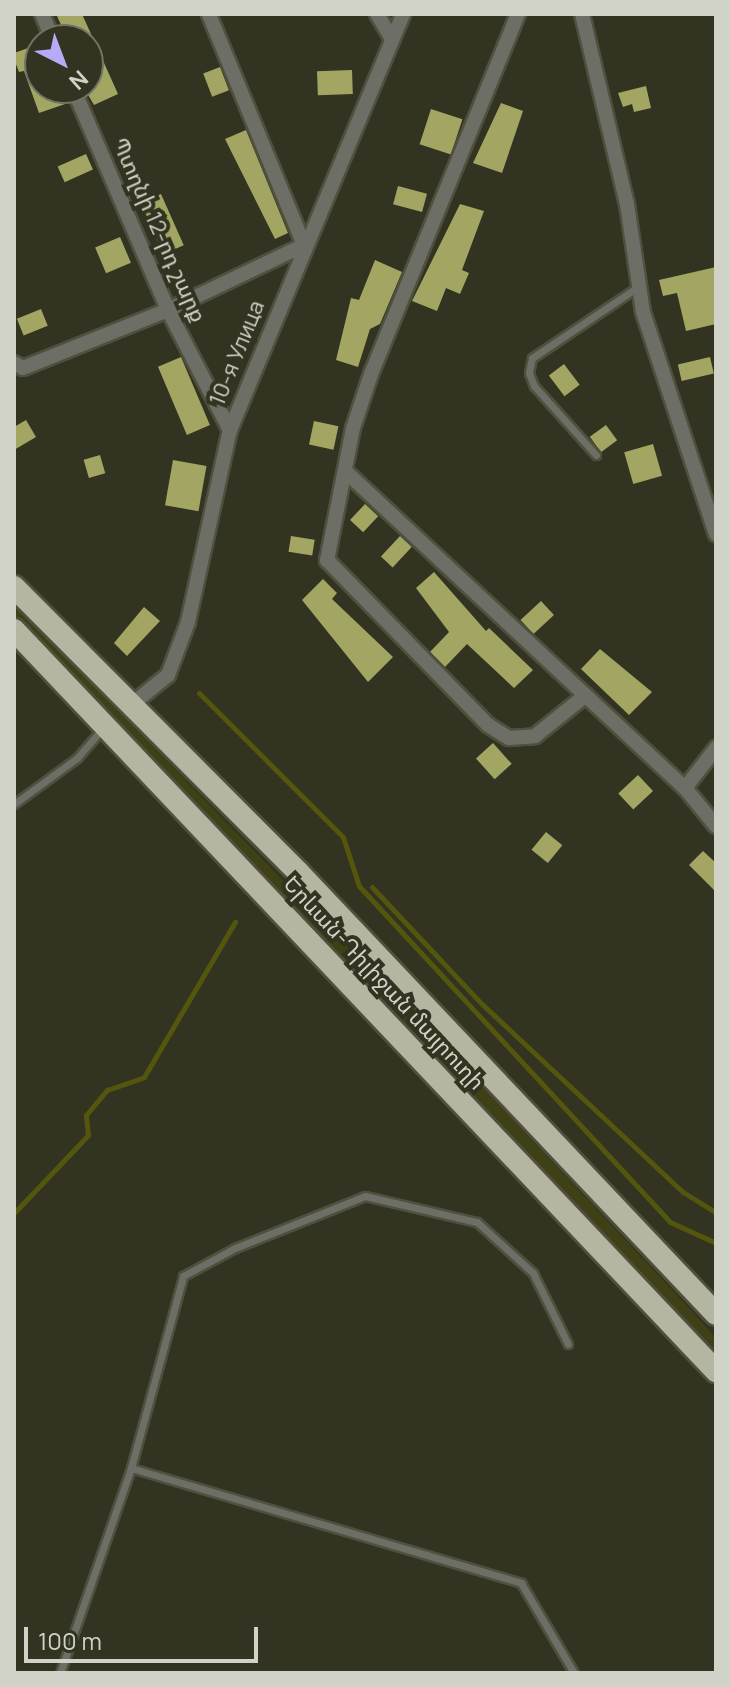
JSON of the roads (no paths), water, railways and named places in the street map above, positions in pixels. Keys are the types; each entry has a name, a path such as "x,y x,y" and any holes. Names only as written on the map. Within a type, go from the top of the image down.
{"highway":[{"name":"Երևան-Դիլիջան մայրուղի","path":"14,587 298,872 716,1314"},
{"name":"Երևան-Դիլիջան մայրուղի","path":"14,630 716,1371"}],"street":[{"path":"14,363 23,368 168,310 304,245 209,14"},
{"path":"377,14 391,37"},
{"name":"10-я Улица","path":"130,706 168,675 188,622 230,430 304,245 403,14"},
{"path":"518,14 371,374 327,560 488,725 509,738 535,736 586,695"},
{"path":"582,14 627,204 639,286 716,534"},
{"name":"Պտղնի 12-րդ շարք","path":"80,104 168,310 230,430"},
{"path":"346,472 685,788 716,826"},
{"path":"685,788 716,748"}],"lane":[{"path":"596,455 534,386 529,373 532,358 639,286"},
{"path":"14,804 77,758 105,726"},
{"path":"60,1673 131,1468 183,1276 235,1248 365,1196 477,1222 533,1273 568,1344"},
{"path":"131,1468 521,1583 574,1673"}],"waterway":[{"path":"199,693 343,837 359,886 670,1222 716,1243"},
{"path":"372,887 483,1005 683,1192 716,1213"},
{"path":"14,1213 88,1135 86,1115 107,1090 144,1077 235,922"}]}
